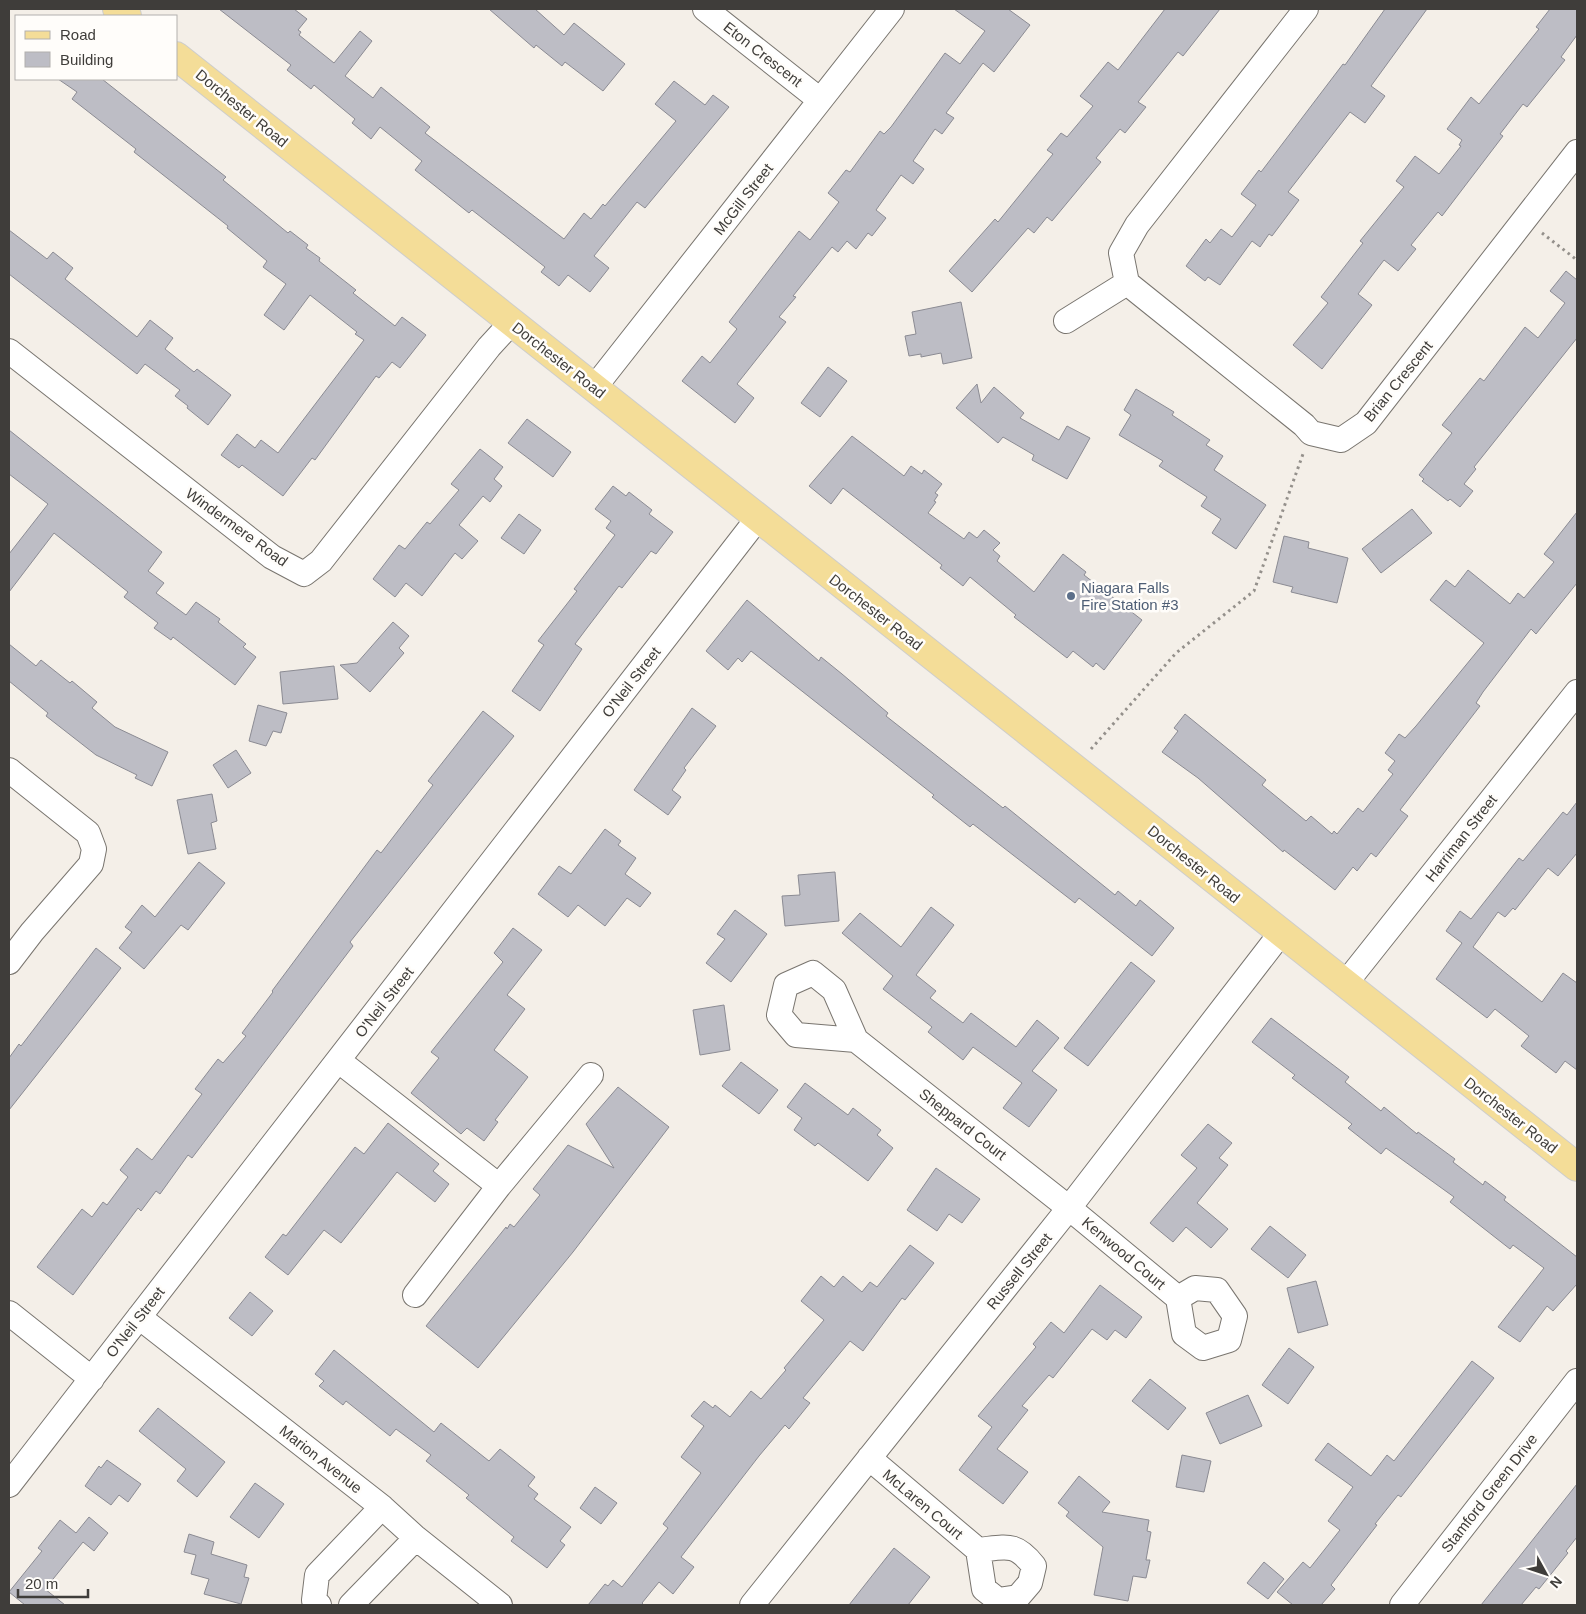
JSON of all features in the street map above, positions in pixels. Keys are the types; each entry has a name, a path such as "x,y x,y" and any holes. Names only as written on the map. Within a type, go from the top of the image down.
{"main road":[{"name":"Dorchester Road","path":"178,58 1577,1167"}],"street":[{"name":"Eton Crescent","path":"705,9 820,100"},
{"name":"McGill Street","path":"594,388 892,9"},
{"path":"1066,321 1128,283 1121,254 1137,225 1306,9"},
{"name":"Brian Crescent","path":"1128,283 1304,425 1311,433 1341,440 1366,423 1577,152"},
{"name":"Windermere Road","path":"9,351 272,558 304,574 320,561 489,347 511,322"},
{"name":"O'Neil Street","path":"9,1485 758,518"},
{"name":"Harriman Street","path":"1345,984 1577,692"},
{"path":"9,770 88,833 94,849 91,864 9,962"},
{"name":"Russell Street","path":"752,1605 1069,1208 1281,933"},
{"name":"Sheppard Court","path":"856,1040 1069,1208"},
{"path":"339,1060 499,1186"},
{"path":"415,1295 499,1186 591,1075"},
{"name":"Kenwood Court","path":"1069,1208 1178,1298"},
{"path":"9,1313 92,1379"},
{"name":"Marion Avenue","path":"139,1317 382,1507 416,1538 500,1605"},
{"name":"Stamford Green Drive","path":"1402,1605 1577,1381"},
{"name":"McLaren Court","path":"869,1458 978,1550"},
{"path":"320,1605 314,1600 317,1575 382,1507"},
{"path":"352,1605 416,1538"}],"path":[{"path":"1524,219 1577,260"},
{"path":"1074,768 1176,654 1254,591 1311,433"}],"building":[{"path":"219,9 294,9 307,19 298,30 301,32 299,35 334,63 360,31 372,41 345,76 373,98 381,87 430,127 425,133 564,239 584,213 591,219 603,204 605,206 676,121 655,104 674,81 705,105 713,95 729,107 645,208 637,202 594,256 609,268 590,292 568,275 559,286 541,272 545,267 472,210 469,213 415,170 422,161 380,127 371,139 352,123 355,119 314,85 311,89 287,70 291,65"},
{"path":"489,9 535,9 564,35 574,23 625,64 603,91 565,62 562,66 536,45 534,48"},
{"path":"954,9 1008,9 1030,25 994,72 983,63 946,113 954,118 942,134 935,129 913,161 924,169 913,184 901,175 876,210 886,218 872,236 868,233 856,249 847,241 838,252 832,247 793,296 796,297 779,317 786,322 737,384 754,398 735,423 682,381 702,356 710,363 737,329 729,322 799,231 810,240 839,202 828,193 846,170 850,172 880,131 884,134 891,127 945,53 960,64 985,31"},
{"path":"1165,9 1220,9 1183,56 1178,52 1138,102 1146,107 1125,133 1120,129 1096,158 1101,162 1052,221 1047,217 1034,233 1028,228 972,292 949,271 995,219 998,222 1053,154 1047,150 1061,133 1067,137 1093,106 1080,96 1108,62 1118,70"},
{"path":"1385,9 1427,9 1371,86 1385,96 1365,123 1350,112 1288,192 1299,200 1272,236 1269,234 1260,247 1252,241 1220,285 1208,277 1205,281 1186,266 1206,239 1210,243 1221,229 1232,237 1256,205 1241,194 1259,170 1261,172 1343,64 1345,65"},
{"path":"1550,9 1577,9 1577,35 1561,57 1565,60 1527,107 1523,104 1500,134 1503,136 1442,216 1438,212 1411,245 1416,249 1398,271 1384,260 1358,294 1372,305 1322,369 1293,345 1328,303 1321,297 1363,243 1360,241 1404,187 1396,181 1415,156 1439,174 1461,146 1459,145 1462,140 1447,129 1471,97 1479,104 1539,29 1536,27"},
{"path":"59,80 103,80 226,177 223,180 288,233 290,231 308,245 306,248 320,258 319,261 356,290 353,293 395,326 402,317 426,335 400,368 392,362 379,378 376,376 315,460 312,458 283,496 242,465 239,468 221,455 237,434 255,448 261,440 278,453 364,340 355,334 357,332 310,295 284,330 264,315 286,284 263,267 267,261 227,228 228,226 134,152 136,149 72,99 77,92"},
{"path":"9,230 47,259 53,252 73,268 65,279 137,337 150,320 173,338 165,349 194,372 197,369 231,395 208,425 175,396 180,390 145,364 137,374 9,274"},
{"path":"1566,271 1577,280 1577,338 1474,467 1476,469 1464,484 1473,491 1460,507 1450,499 1448,501 1422,481 1424,479 1419,475 1452,433 1442,425 1480,378 1484,381 1525,327 1538,338 1565,303 1550,291"},
{"path":"961,302 972,358 943,364 941,353 921,357 921,354 909,356 905,336 916,334 912,312"},
{"path":"828,367 847,381 820,417 801,403"},
{"path":"977,384 981,403 994,387 1024,413 1020,418 1059,440 1067,426 1090,438 1067,479 1032,460 1034,455 1003,437 998,443 956,408"},
{"path":"1136,389 1174,412 1172,415 1210,440 1206,445 1223,456 1214,470 1266,505 1236,549 1212,533 1221,519 1201,506 1207,497 1159,466 1163,461 1119,435 1131,415 1124,410"},
{"path":"527,419 571,452 553,477 508,443"},
{"path":"9,430 162,552 148,571 164,583 156,593 186,615 196,602 220,619 218,622 246,644 243,647 256,657 235,685 173,637 171,640 154,628 158,623 124,597 128,592 54,533 9,592 9,554 48,504 9,474"},
{"path":"852,436 904,476 911,466 922,474 924,470 942,484 935,493 938,495 934,501 936,502 928,513 964,539 969,532 977,538 984,530 1000,543 993,550 1000,556 997,561 1034,592 1063,554 1086,572 1084,575 1142,620 1104,670 1096,663 1093,667 1073,651 1067,658 1014,617 1016,615 970,577 963,586 940,568 942,565 843,488 831,504 809,486"},
{"path":"480,449 503,467 494,479 502,486 490,502 483,496 459,525 478,541 462,559 455,553 422,596 406,583 395,597 373,579 399,545 405,549 427,522 430,524 459,490 451,484"},
{"path":"613,486 626,496 629,492 652,510 649,514 673,532 656,554 651,551 622,588 619,586 575,644 582,649 540,711 512,691 544,645 538,641 577,591 574,589 615,535 606,528 611,521 595,509"},
{"path":"1412,509 1432,533 1381,573 1362,549"},
{"path":"1577,512 1577,583 1536,634 1531,629 1483,692 1476,703 1480,706 1400,810 1408,816 1376,857 1371,853 1357,871 1353,867 1335,890 1284,850 1283,852 1198,778 1162,752 1178,731 1174,728 1185,714 1266,780 1262,785 1306,821 1311,816 1332,834 1334,831 1337,834 1358,808 1363,812 1393,774 1388,770 1395,761 1385,753 1399,734 1405,738 1484,643 1430,600 1446,580 1455,587 1468,570 1510,604 1518,593 1524,598 1554,562 1544,554"},
{"path":"519,514 541,530 524,554 501,538"},
{"path":"1284,536 1309,542 1308,548 1348,558 1337,603 1291,592 1293,587 1273,582"},
{"path":"747,600 819,661 821,657 842,674 888,713 886,716 1003,808 1005,806 1115,895 1118,891 1136,906 1140,900 1174,928 1152,956 1079,898 1075,903 973,824 970,827 932,797 934,795 751,651 742,662 738,658 728,670 706,651"},
{"path":"393,622 409,636 399,648 404,653 370,692 340,665 357,663"},
{"path":"9,644 36,666 41,660 70,683 72,681 97,702 92,708 115,727 168,752 152,786 135,778 137,775 96,755 46,716 48,713 9,681"},
{"path":"334,666 338,699 283,704 280,672"},
{"path":"258,705 287,713 281,733 273,731 266,746 249,741"},
{"path":"692,708 716,726 684,768 686,770 672,790 681,797 668,815 634,790"},
{"path":"483,711 514,736 350,942 353,946 192,1158 188,1155 160,1194 156,1191 141,1211 138,1208 73,1295 37,1267 82,1209 92,1217 103,1202 107,1205 128,1177 120,1170 137,1148 152,1160 202,1094 195,1089 218,1059 223,1063 246,1036 242,1033 272,991 377,850 381,853 433,785 428,781"},
{"path":"236,750 251,773 228,788 213,765"},
{"path":"212,794 217,821 211,823 216,849 188,854 177,800"},
{"path":"1577,802 1577,853 1558,876 1548,868 1515,910 1513,908 1505,917 1498,912 1473,947 1542,1002 1563,973 1577,983 1577,1070 1565,1061 1556,1073 1521,1046 1529,1036 1495,1009 1487,1018 1436,979 1462,943 1446,931 1460,911 1471,919 1519,858 1523,861 1563,812 1567,815"},
{"path":"605,829 621,841 618,845 636,858 625,874 651,893 640,907 627,898 605,926 578,905 568,917 538,894 559,866 571,874"},
{"path":"199,862 225,883 188,930 181,925 144,969 119,948 132,932 125,927 142,905 155,917"},
{"path":"835,872 839,921 785,926 782,896 800,895 798,875"},
{"path":"931,907 954,925 916,975 936,991 930,998 963,1023 971,1013 1016,1047 1037,1020 1059,1038 1032,1071 1057,1090 1029,1127 1003,1108 1022,1083 973,1047 963,1060 928,1032 932,1027 883,989 893,976 842,933 860,913 901,947"},
{"path":"735,910 767,934 731,982 706,963 725,939 717,934"},
{"path":"513,928 542,950 507,995 525,1009 494,1050 528,1077 495,1120 498,1122 484,1141 467,1128 461,1134 411,1093 439,1058 431,1052 503,962 494,953"},
{"path":"96,948 121,968 9,1110 9,1058 19,1044 21,1046"},
{"path":"1131,962 1155,981 1088,1066 1064,1048"},
{"path":"724,1005 730,1050 700,1055 693,1010"},
{"path":"1271,1018 1349,1077 1345,1082 1381,1111 1384,1107 1417,1134 1418,1132 1455,1159 1453,1162 1483,1185 1485,1181 1506,1197 1504,1200 1577,1257 1577,1284 1553,1311 1547,1306 1520,1342 1498,1327 1544,1268 1513,1245 1510,1249 1450,1202 1454,1197 1386,1148 1381,1154 1348,1128 1352,1124 1292,1078 1295,1075 1252,1042"},
{"path":"741,1062 778,1090 759,1114 722,1086"},
{"path":"805,1083 848,1115 853,1108 881,1130 877,1135 893,1148 868,1181 818,1143 815,1146 794,1130 802,1118 787,1107"},
{"path":"618,1087 669,1127 573,1252 478,1368 426,1326 506,1227 507,1229 510,1224 514,1227 540,1195 533,1189 568,1145 614,1168 586,1124"},
{"path":"388,1123 439,1164 433,1171 449,1184 435,1202 397,1172 341,1243 324,1230 288,1275 265,1257 283,1234 286,1236 355,1147 364,1154"},
{"path":"1208,1124 1232,1143 1219,1158 1228,1165 1197,1203 1228,1229 1211,1248 1186,1227 1173,1242 1150,1223 1197,1168 1181,1155"},
{"path":"936,1168 980,1199 962,1223 949,1214 937,1231 907,1210"},
{"path":"1270,1226 1306,1255 1288,1278 1251,1249"},
{"path":"910,1245 934,1263 905,1300 902,1298 863,1351 850,1341 803,1398 810,1403 789,1429 785,1425 759,1456 681,1557 694,1567 673,1594 659,1582 642,1603 644,1605 588,1605 605,1584 608,1586 613,1580 622,1587 668,1528 663,1524 701,1473 681,1457 704,1426 691,1416 704,1401 713,1408 715,1405 730,1417 751,1391 761,1399 824,1320 801,1301 821,1276 834,1287 843,1276 862,1292 870,1282 877,1287"},
{"path":"1316,1281 1328,1325 1298,1333 1287,1288"},
{"path":"1100,1285 1142,1317 1126,1338 1115,1330 1107,1340 1092,1329 1053,1378 1049,1375 1022,1406 1028,1410 997,1449 1028,1472 1003,1504 959,1470 992,1427 978,1416 1036,1347 1033,1344 1051,1322 1064,1333"},
{"path":"250,1292 273,1311 252,1336 229,1318"},
{"path":"1289,1348 1314,1367 1288,1404 1262,1385"},
{"path":"334,1350 434,1432 441,1423 489,1461 500,1449 535,1477 528,1486 538,1494 534,1499 571,1527 560,1541 565,1545 547,1568 511,1541 514,1537 466,1498 469,1495 426,1461 431,1455 396,1429 390,1436 346,1401 343,1405 319,1386 324,1381 315,1374"},
{"path":"1472,1361 1494,1378 1401,1497 1398,1495 1375,1524 1377,1525 1331,1585 1335,1589 1321,1605 1293,1605 1277,1592 1303,1562 1310,1568 1340,1530 1328,1521 1353,1487 1315,1460 1328,1443 1371,1476 1387,1455 1394,1461"},
{"path":"1150,1379 1186,1408 1168,1430 1132,1401"},
{"path":"1248,1395 1262,1426 1220,1444 1206,1413"},
{"path":"158,1408 225,1462 197,1497 177,1481 186,1469 139,1431"},
{"path":"1182,1455 1211,1461 1204,1492 1176,1487"},
{"path":"107,1460 141,1484 128,1502 119,1495 111,1505 85,1486 99,1466 101,1468"},
{"path":"1079,1476 1110,1502 1102,1512 1149,1520 1147,1531 1151,1532 1146,1560 1150,1560 1146,1578 1133,1576 1128,1601 1094,1595 1103,1547 1066,1516 1069,1512 1058,1503"},
{"path":"255,1483 284,1504 259,1538 230,1517"},
{"path":"1577,1484 1577,1537 1566,1551 1568,1553 1539,1589 1536,1587 1521,1605 1481,1605"},
{"path":"595,1487 617,1503 601,1524 580,1508"},
{"path":"89,1517 108,1533 94,1551 83,1542 45,1589 65,1605 25,1605 9,1592 42,1551 38,1548 60,1520 76,1533"},
{"path":"189,1534 214,1542 211,1554 247,1565 244,1577 249,1578 241,1604 204,1594 209,1579 191,1574 196,1555 184,1552"},
{"path":"894,1548 930,1577 908,1605 849,1605"},
{"path":"1264,1562 1284,1579 1268,1599 1247,1583"}],"place":[{"name":"Niagara Falls Fire Station #3","path":"1071,596"}]}
